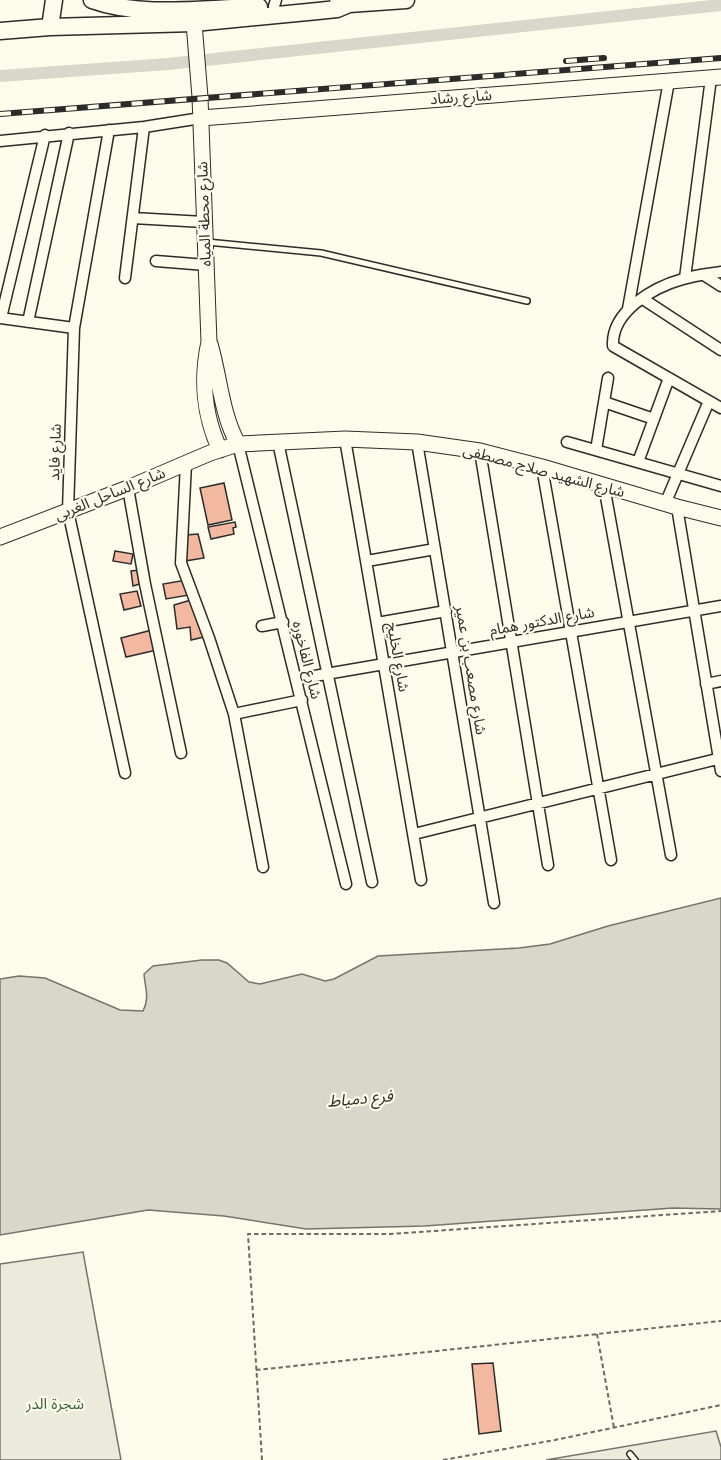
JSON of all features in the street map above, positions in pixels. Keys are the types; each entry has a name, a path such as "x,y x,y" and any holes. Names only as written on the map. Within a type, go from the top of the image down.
{"main road":[{"path":"50,27 54,0"},
{"path":"92,0 110,7 320,2 349,4 406,0"},
{"path":"0,32 50,27 195,31 337,9 349,4"},
{"name":"شارع محطة المياه","path":"195,31 201,118 209,342"},
{"name":"شارع رشاد","path":"201,118 716,77"},
{"path":"209,342 225,412 238,444"},
{"path":"209,342 204,363 205,393 213,436 220,450"},
{"name":"شارع الشهيد صلاح مصطفى","path":"220,450 238,444 345,439 417,442 480,451 671,506 721,518"},
{"name":"شارع الساحل الغربى","path":"0,537 220,450"}],"street":[{"path":"685,278 716,77"},
{"path":"628,309 669,81"},
{"path":"0,141 144,127 201,118"},
{"path":"125,278 144,127"},
{"name":"شارع فايد","path":"109,130 74,328 68,511 125,773"},
{"path":"28,322 69,133"},
{"path":"45,135 0,318 74,328"},
{"path":"133,218 204,222"},
{"path":"156,261 206,265"},
{"path":"721,272 685,278 643,299 628,309 616,326 613,338 613,346 721,408"},
{"path":"704,275 721,286"},
{"path":"643,299 721,350"},
{"path":"596,450 608,378"},
{"path":"638,462 669,378"},
{"path":"709,401 678,474 671,506 693,610 721,771"},
{"path":"604,402 654,419"},
{"name":"شارع الخليج","path":"345,439 421,880"},
{"path":"278,442 372,882"},
{"name":"شارع مصعب بن عمير","path":"417,442 494,903"},
{"path":"567,442 721,486"},
{"name":"شارع الفاخوره","path":"238,444 346,884"},
{"path":"480,451 549,865"},
{"path":"186,464 181,563 234,714 263,867"},
{"path":"542,467 611,860"},
{"path":"604,486 671,855"},
{"path":"128,488 145,584 181,753"},
{"path":"367,561 435,549"},
{"name":"شارع الدكتور همام","path":"297,679 721,606"},
{"path":"378,623 446,611"},
{"path":"262,626 283,622"},
{"path":"706,684 721,681"},
{"path":"234,714 302,700"},
{"path":"414,834 720,758"}],"lane":[{"path":"205,242 321,253 527,301"},
{"path":"630,1454 635,1460"}],"path":[{"path":"262,1460 248,1234 390,1234 721,1210"},
{"path":"256,1370 721,1321"},
{"path":"597,1334 614,1428"},
{"path":"442,1460 614,1428 721,1405"}],"green space":[{"name":"شجرة الدر","path":"83,1252 121,1460 0,1460 0,1264"}],"shaded area":[{"path":"716,1431 721,1447 721,1460 546,1460"}],"water":[{"name":"فرع دمياط","path":"721,898 721,1209 673,1208 425,1226 306,1229 224,1216 148,1210 0,1235 0,979 19,976 45,978 120,1010 143,1011 147,997 144,974 153,966 219,960 227,963 249,982 260,984 302,974 325,981 334,979 378,956 519,948 550,944 608,926"}],"building":[{"path":"224,483 232,520 208,525 200,488"},
{"path":"235,522 234,534 211,539 208,527"},
{"path":"198,534 204,558 185,561 186,535"},
{"path":"115,551 133,554 131,564 113,561"},
{"path":"140,570 143,583 133,586 131,571"},
{"path":"186,580 189,595 166,599 163,584"},
{"path":"137,591 141,606 124,610 120,594"},
{"path":"191,600 204,637 191,640 190,627 177,629 174,605"},
{"path":"152,630 157,650 126,657 121,638"},
{"path":"493,1363 501,1431 479,1434 472,1364"}],"waterway":[{"path":"0,76 168,64 721,5"}],"railway":[{"path":"566,61 604,58"},
{"path":"0,114 721,58"}]}
